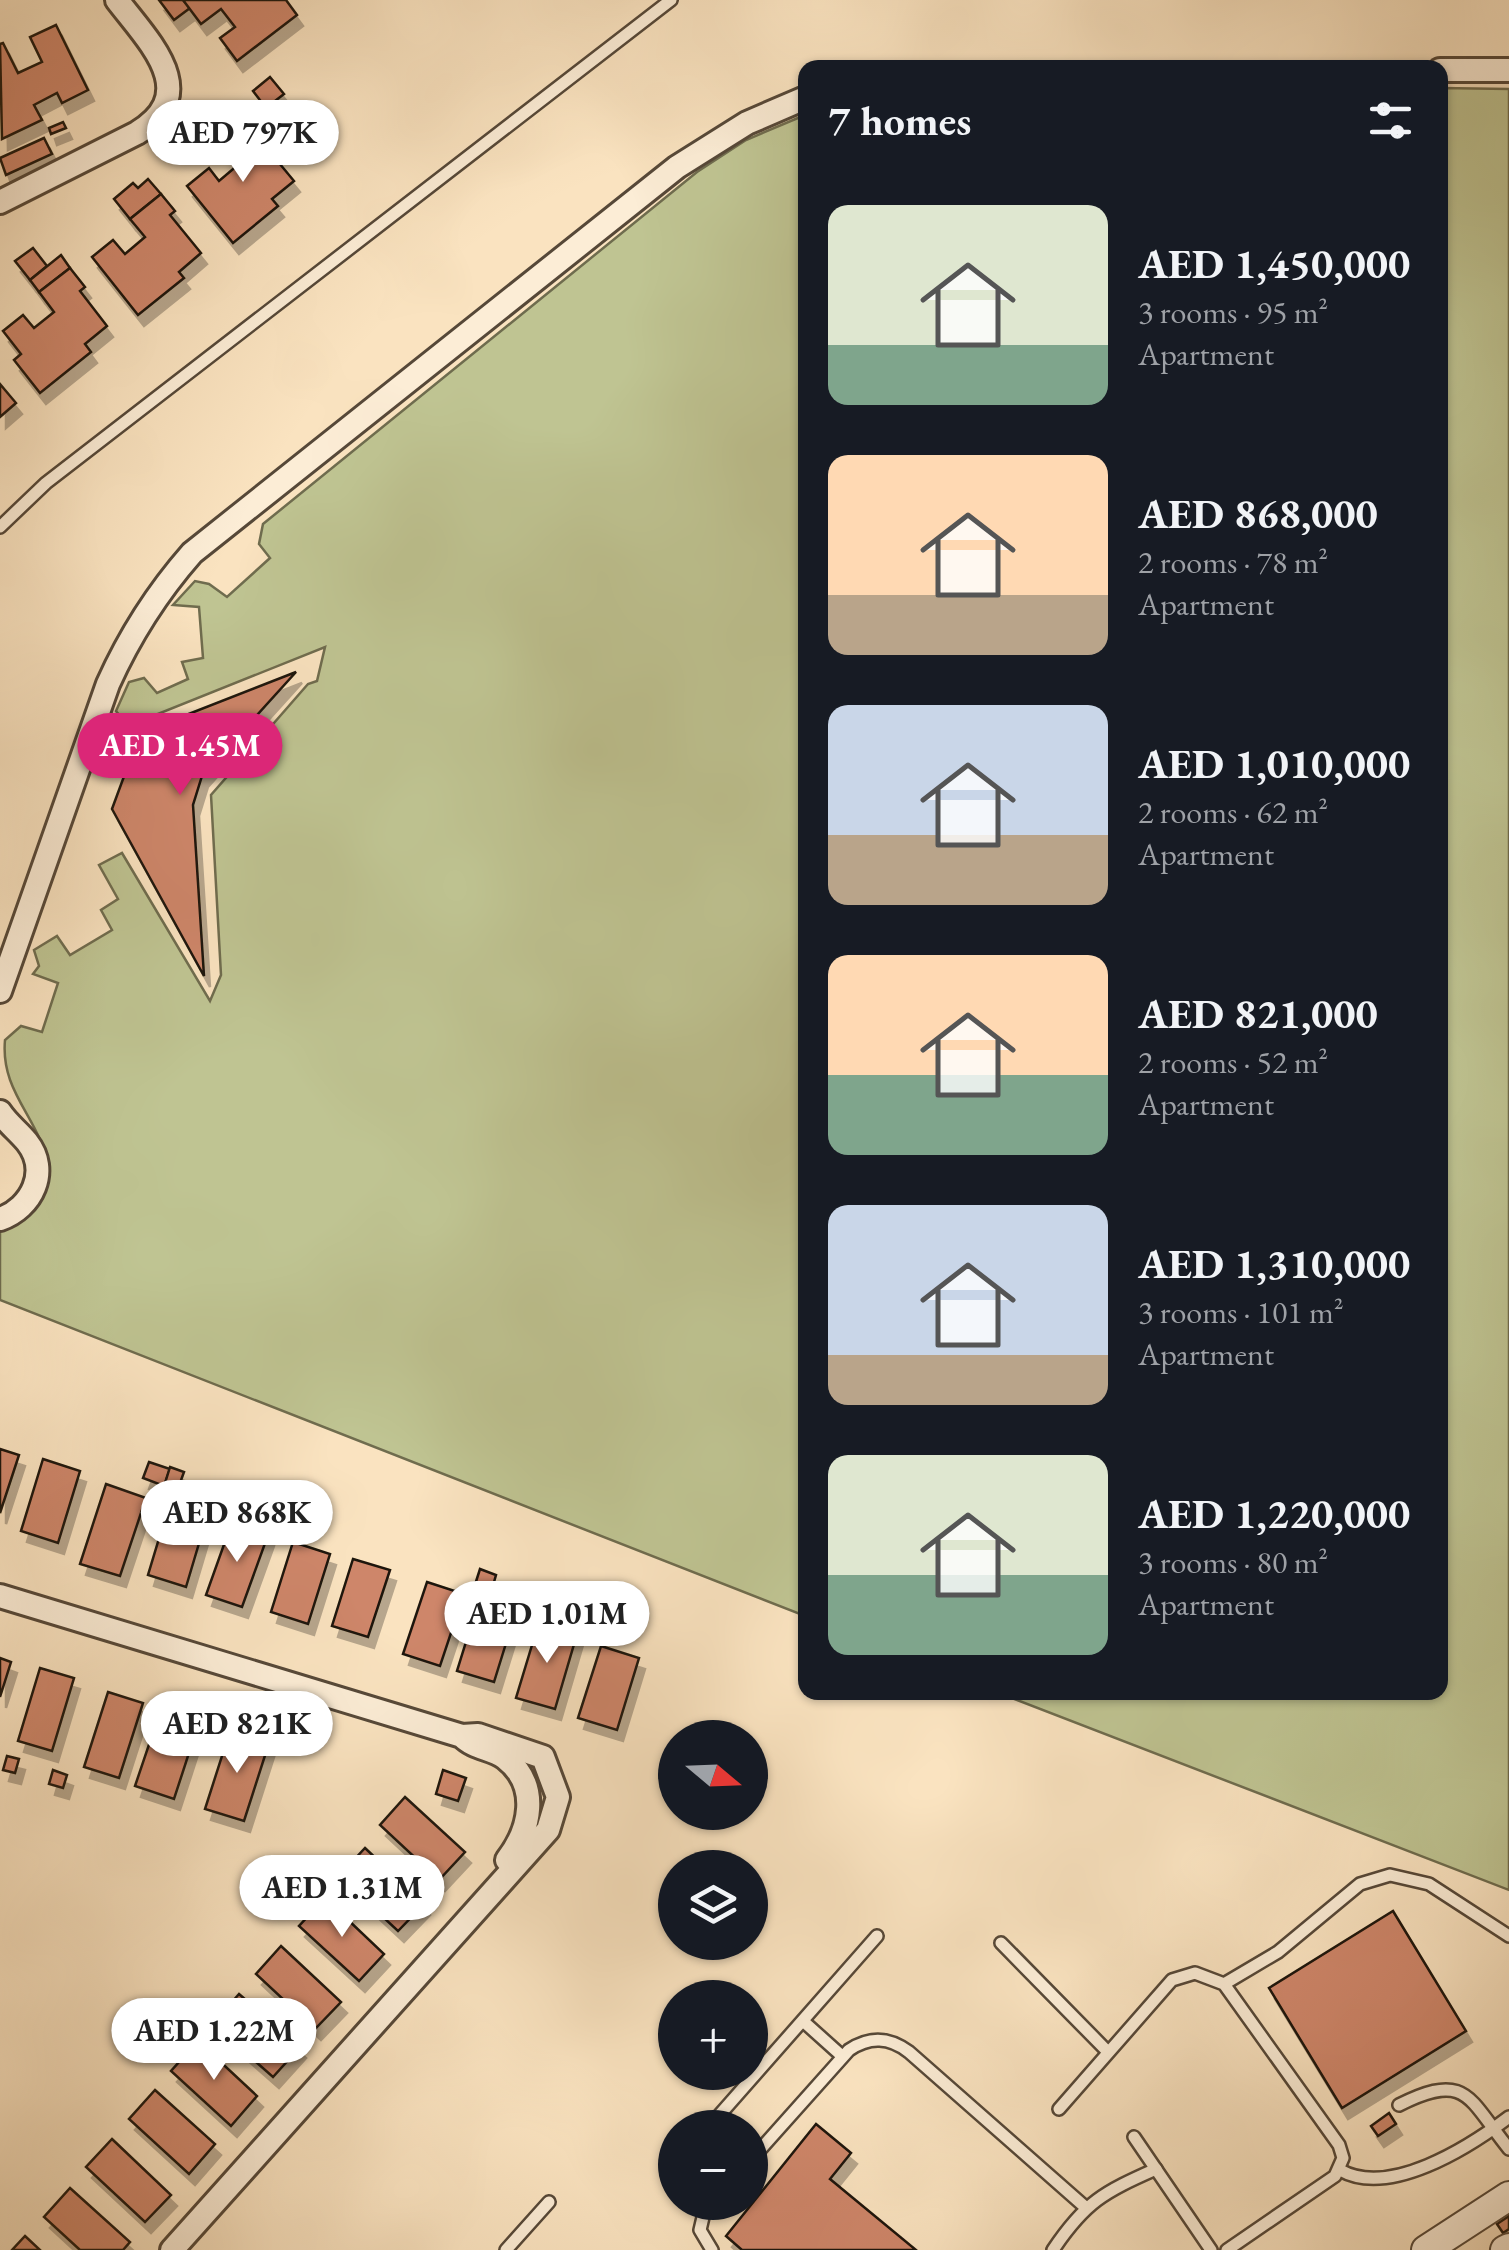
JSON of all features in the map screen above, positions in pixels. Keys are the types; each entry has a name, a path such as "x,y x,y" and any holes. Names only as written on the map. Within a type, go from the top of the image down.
{"street":[{"path":"0,202 137,133 154,122 165,107 169,88 166,69 118,0"},
{"path":"1448,70 1509,70"},
{"path":"0,991 108,684 130,636 158,593 192,554 676,166 747,123 798,101"},
{"path":"0,1112 34,1152 38,1176 25,1204 0,1219"},
{"path":"0,1596 462,1736 505,1758 520,1777 528,1802 524,1834 494,1876 490,1892 172,2250"},
{"path":"1426,2250 1509,2196"}],"lane":[{"path":"0,527 46,483 671,0"},
{"path":"1224,1984 1278,1952 1360,1884 1390,1876 1429,1884 1509,1936"},
{"path":"724,2110 878,1936"},
{"path":"1000,1943 1108,2052"},
{"path":"1059,2109 1172,1980 1195,1973 1224,1984 1339,2145 1343,2158 1340,2170 1227,2250"},
{"path":"803,2020 842,2056"},
{"path":"768,2140 842,2056 873,2039 899,2044 1084,2206"},
{"path":"1399,2105 1428,2091 1450,2088 1470,2099 1509,2149"},
{"path":"1340,2170 1364,2181 1390,2181 1494,2129 1509,2117"},
{"path":"1134,2137 1211,2250"},
{"path":"1053,2250 1084,2206 1156,2169"},
{"path":"506,2250 549,2202"},
{"path":"702,2220 700,2230 712,2250"}],"green space":[{"path":"1448,88 1509,89 1509,1890 1017,1700 1448,1700"},
{"path":"798,118 798,1613 0,1300 0,1229 48,1170 45,1152 15,1092 5,1059 5,1040 21,1026 42,1032 58,983 33,974 39,966 34,950 57,936 70,955 112,930 101,910 118,899 99,865 122,853 210,1001 221,975 211,795 308,684 317,681 325,647 128,726 116,711 129,682 144,678 157,693 188,679 182,662 203,658 199,607 173,605 195,581 209,584 227,597 270,558 259,544 263,524 697,172 746,140"}],"building":[{"path":"159,0 183,0 190,8 174,20"},
{"path":"183,0 286,0 297,15 237,61 220,38 235,27 221,9 201,24"},
{"path":"56,25 88,90 62,103 57,93 34,105 42,120 2,139 0,44 3,43 18,73 42,62 30,37"},
{"path":"270,77 284,94 266,108 253,91"},
{"path":"222,108 232,120 245,109 255,122 225,147 205,122"},
{"path":"63,122 66,128 51,134 49,128"},
{"path":"255,122 271,141 265,146 294,181 272,199 278,206 233,243 187,186 209,168 219,181 239,164 225,147"},
{"path":"44,138 52,154 6,175 0,158"},
{"path":"148,179 161,194 130,219 114,199 133,183 138,188"},
{"path":"161,194 175,211 170,215 201,253 179,272 184,278 138,315 92,257 113,240 125,254 145,237 130,219"},
{"path":"33,248 47,266 30,280 15,261"},
{"path":"61,255 70,268 39,292 30,280"},
{"path":"70,268 85,287 80,291 107,326 85,344 91,352 40,393 14,360 21,354 3,331 23,315 34,328 54,312 39,292"},
{"path":"0,384 16,403 0,417"},
{"path":"296,672 202,776 193,805 204,976 112,809 140,733"},
{"path":"0,1449 19,1455 0,1513"},
{"path":"43,1459 80,1471 58,1543 21,1531"},
{"path":"149,1462 170,1469 164,1486 143,1478"},
{"path":"170,1467 184,1472 175,1497 162,1493"},
{"path":"106,1484 146,1498 120,1576 80,1564"},
{"path":"170,1502 208,1513 186,1587 148,1575"},
{"path":"232,1522 268,1535 242,1607 206,1595"},
{"path":"293,1542 330,1554 308,1624 271,1612"},
{"path":"353,1559 390,1570 368,1637 332,1626"},
{"path":"480,1569 496,1575 490,1596 473,1591"},
{"path":"427,1582 464,1594 440,1666 403,1654"},
{"path":"479,1600 516,1611 494,1682 457,1671"},
{"path":"539,1622 577,1634 555,1709 516,1698"},
{"path":"601,1646 639,1658 617,1730 578,1718"},
{"path":"0,1658 11,1662 0,1697"},
{"path":"40,1668 74,1678 52,1751 18,1741"},
{"path":"108,1692 143,1703 119,1778 84,1767"},
{"path":"162,1706 200,1719 174,1799 135,1786"},
{"path":"230,1731 269,1743 244,1821 205,1809"},
{"path":"7,1756 19,1759 15,1773 3,1770"},
{"path":"53,1770 67,1775 63,1788 49,1784"},
{"path":"443,1770 466,1778 458,1801 436,1794"},
{"path":"405,1797 465,1852 439,1880 380,1825"},
{"path":"365,1848 424,1904 398,1931 339,1876"},
{"path":"325,1898 384,1954 359,1981 299,1926"},
{"path":"1393,1911 1466,2031 1342,2108 1269,1988"},
{"path":"281,1946 341,2002 315,2029 256,1974"},
{"path":"239,1994 300,2047 273,2077 213,2024"},
{"path":"198,2041 257,2096 231,2126 171,2071"},
{"path":"155,2090 215,2144 189,2174 129,2119"},
{"path":"1389,2113 1396,2124 1378,2136 1371,2126"},
{"path":"816,2124 851,2153 830,2179 916,2250 742,2250 726,2236 739,2220 768,2220 768,2184"},
{"path":"112,2139 171,2195 145,2222 86,2167"},
{"path":"70,2188 130,2242 123,2250 80,2250 44,2217"},
{"path":"1509,2216 1509,2229 1503,2233 1497,2224"},
{"path":"25,2236 40,2250 12,2250"}]}
